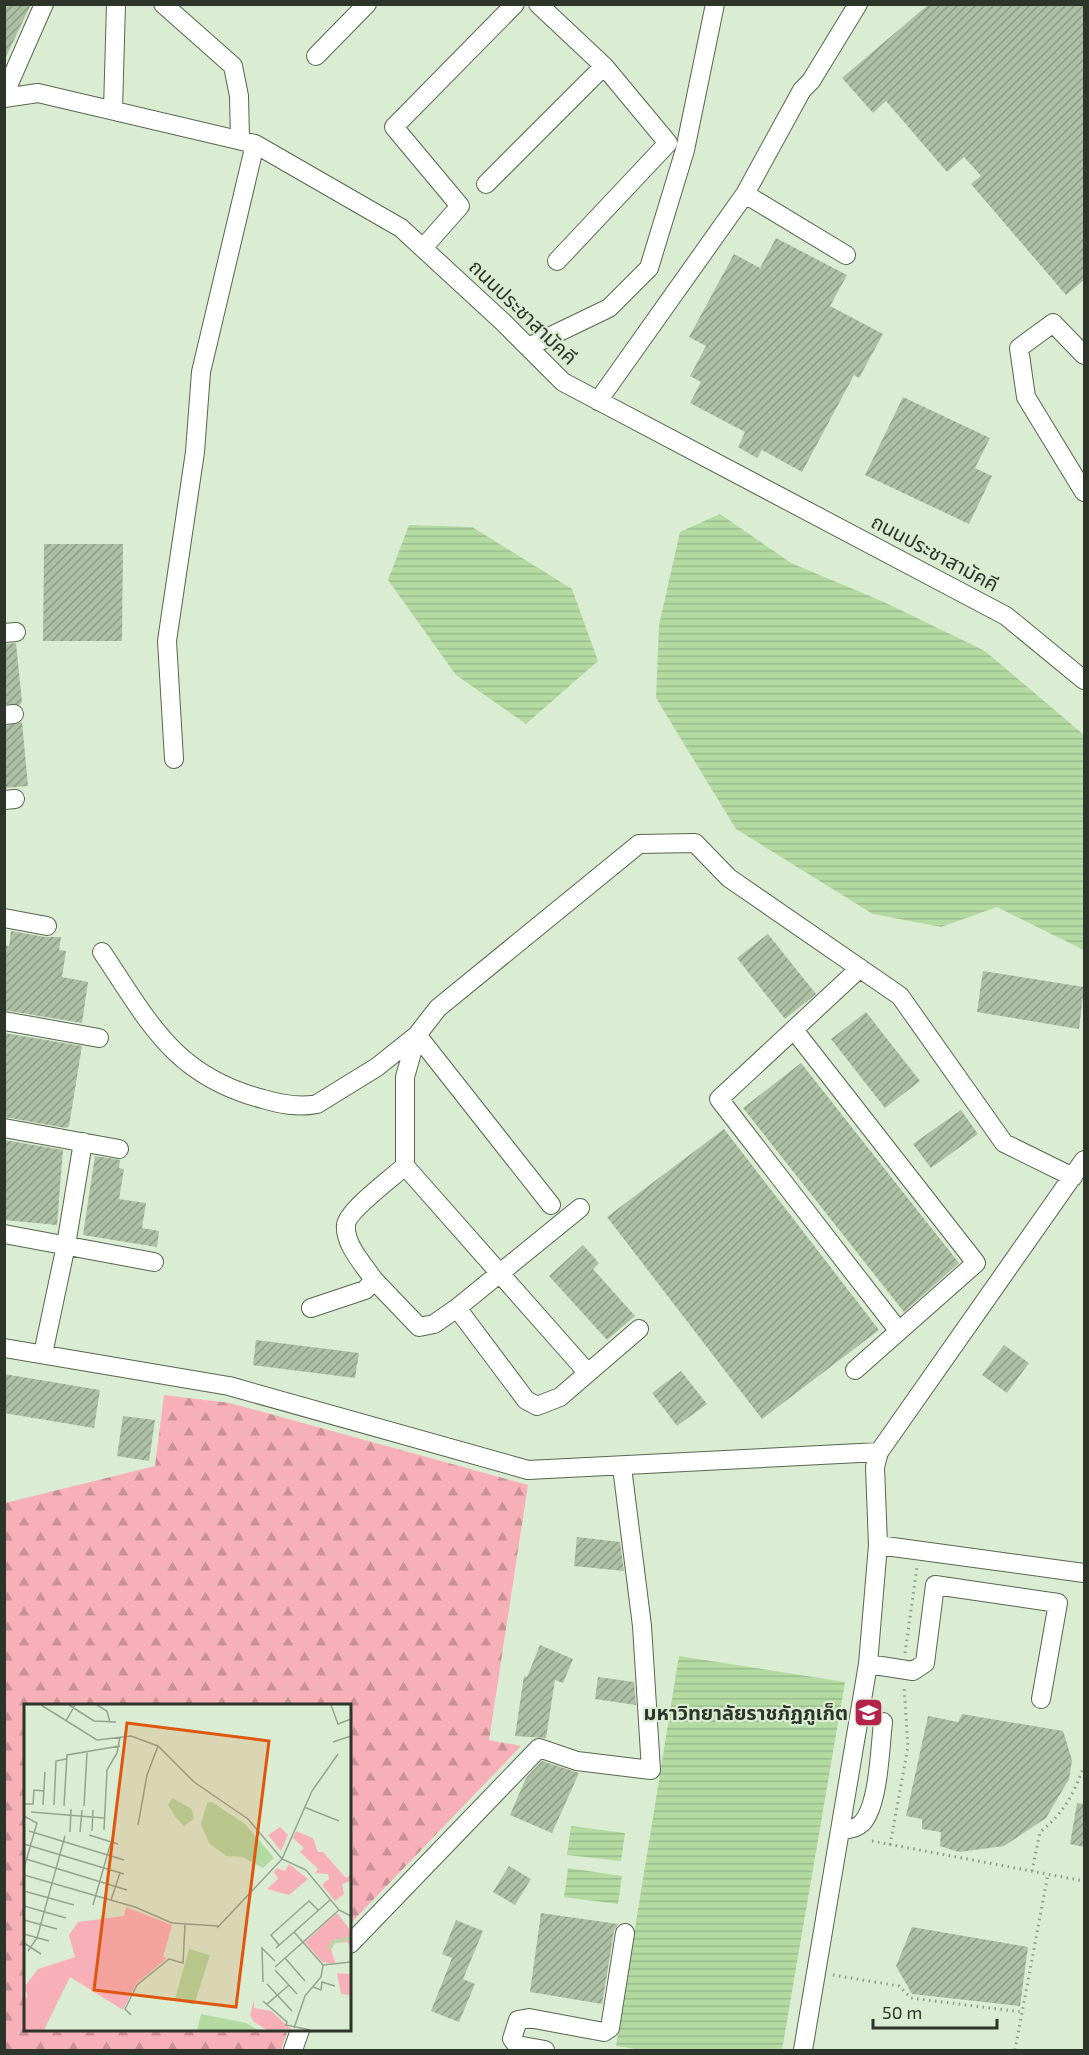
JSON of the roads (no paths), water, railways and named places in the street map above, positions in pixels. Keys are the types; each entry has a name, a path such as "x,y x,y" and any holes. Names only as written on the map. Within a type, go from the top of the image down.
{"street":[{"path":"4,96 44,4"},
{"path":"113,110 116,4"},
{"path":"163,4 226,57 233,66 248,142 201,372 195,452 167,642 174,759"},
{"path":"315,56 367,4"},
{"path":"423,248 460,206 394,126 515,4"},
{"path":"538,4 604,66 668,143 557,261"},
{"path":"528,347 609,308 650,268 686,150 715,4"},
{"path":"598,401 745,194 802,90 812,81 858,4"},
{"path":"486,184 604,66"},
{"name":"ถนนประชาสามัคคี","path":"4,96 38,93 248,142 400,228 563,382 1006,616 1084,680"},
{"path":"745,194 846,255"},
{"path":"1084,355 1053,323 1019,348 1026,397 1084,492"},
{"path":"102,952 157,1034 182,1060 233,1091 281,1104 306,1106 317,1104 376,1067 417,1035 438,1008 639,844 695,843 729,878 900,996 1004,1143 1073,1177"},
{"path":"4,918 47,926"},
{"path":"860,968 719,1099 898,1330"},
{"path":"4,1021 99,1038"},
{"path":"794,1030 976,1263 855,1370"},
{"path":"417,1035 405,1077 405,1166 587,1372"},
{"path":"417,1035 551,1205"},
{"path":"4,1128 119,1149"},
{"path":"43,1354 66,1245 83,1142"},
{"path":"803,2050 868,1664 878,1545 877,1459 1084,1160"},
{"path":"405,1166 352,1213 345,1224 347,1237 374,1280 419,1327 434,1324 456,1308 580,1209"},
{"path":"4,1234 154,1262"},
{"path":"311,1308 365,1290 374,1280"},
{"path":"456,1308 531,1405 548,1403 560,1396 639,1329"},
{"path":"4,1348 230,1386 528,1470 877,1459"},
{"path":"351,1943 539,1748 578,1761 651,1770 642,1626 622,1467"},
{"path":"878,1545 1084,1573"},
{"path":"868,1664 913,1671 925,1663 935,1585 1058,1603 1041,1699"},
{"path":"840,1830 851,1829 861,1824 870,1811 883,1722"},
{"path":"545,2050 517,2045 512,2038 518,2020 529,2018 604,2032 610,2028 626,1933"},
{"path":"292,2050 300,2031"}],"place":[{"name":"มหาวิทยาลัยราชภัฏภูเก็ต","path":"869,1713"}]}
